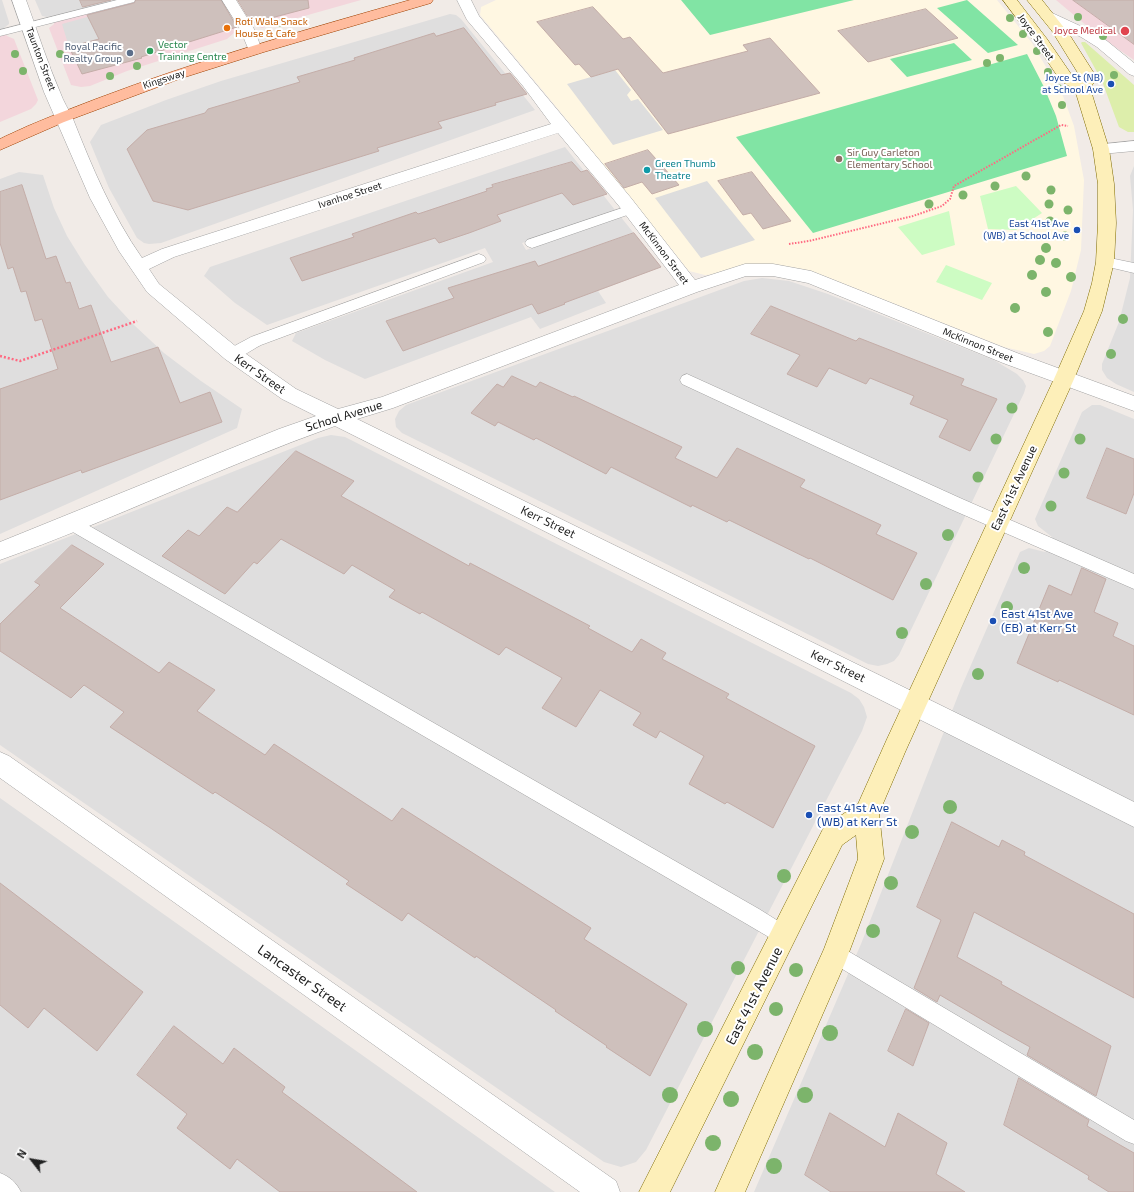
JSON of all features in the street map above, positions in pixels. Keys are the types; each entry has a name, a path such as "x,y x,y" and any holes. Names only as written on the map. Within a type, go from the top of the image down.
{"main road":[{"name":"Kingsway","path":"0,145 64,116 145,85 255,50 426,0"},
{"name":"Joyce Street","path":"1010,0 1042,42 1065,77 1082,88 1101,149"},
{"name":"Joyce Street","path":"1034,0 1050,16 1067,40 1089,78 1082,88"},
{"name":"East 41st Avenue","path":"730,1192 836,954 871,859 867,813 915,704 1064,379 1093,311 1105,262 1107,223 1106,184 1101,149"},
{"name":"East 41st Avenue","path":"654,1192 833,836 867,813"}],"street":[{"name":"Taunton Street","path":"19,0 52,92 64,116"},
{"path":"229,0 247,29 255,50"},
{"name":"McKinnon Street","path":"464,0 472,17 528,83 631,210 691,288 745,270 773,270 811,276 1064,379 1134,404"},
{"name":"Joyce Street","path":"1050,16 1086,34 1102,44 1134,71"},
{"name":"Kerr Street","path":"64,116 75,146 98,198 126,247 153,288 232,354 289,394 915,704 1134,815"},
{"name":"Ivanhoe Street","path":"139,266 168,253 562,126"},
{"path":"1101,149 1134,146"},
{"name":"School Avenue","path":"0,551 286,435 337,417 386,403 691,288"},
{"name":"Lancaster Street","path":"0,764 605,1192"}],"lane":[{"path":"0,33 130,0"},
{"path":"532,243 631,210"},
{"path":"232,354 256,341 479,259"},
{"path":"1105,262 1134,268"},
{"path":"687,380 998,522 1134,582"},
{"path":"72,523 752,916 784,936"},
{"path":"836,954 1134,1133"},
{"path":"0,1184 9,1192"}],"path":[{"path":"789,244 809,241 913,216 942,206 950,199 954,186 1061,125 1068,126"},
{"path":"0,356 20,361 137,321"}],"shaded area":[{"path":"0,0 2,0 9,24 4,28 5,32 0,33"},
{"path":"35,0 130,0 47,17 42,16"},
{"path":"130,0 217,0 236,29 235,32 227,39 127,71 90,86 81,87 71,85 49,28 54,24 53,20"},
{"path":"240,0 361,0 262,28 254,24"},
{"name":"Sir Guy Carleton Elementary School","path":"496,0 997,0 1032,43 1063,96 1074,126 1084,180 1081,250 1071,291 1050,346 1044,351 1034,354 1004,347 819,274 796,269 705,275 689,271 480,15 481,7"},
{"path":"1056,0 1134,0 1134,60 1099,36"},
{"path":"120,8 131,31 69,47 62,24"},
{"path":"450,14 456,15 461,19 535,110 161,243 144,243 137,238 109,188 90,142 101,125 221,81"},
{"path":"5,32 7,36 14,39 38,100 31,109 0,122 0,33"},
{"path":"615,70 631,90 627,95 631,101 638,99 663,130 613,145 567,84"},
{"path":"565,147 615,210 522,243 526,250 620,216 661,267 598,291 606,303 540,329 531,317 365,379 325,360 292,341 296,333 493,262 485,248 267,325 235,303 204,276 210,267"},
{"path":"1134,166 1134,392 1107,378 1102,370 1102,364 1119,322 1130,278 1133,210 1130,176"},
{"path":"19,172 43,175 54,208 67,236 85,265 108,297 134,325 164,353 242,409 237,428 0,534 0,179"},
{"path":"707,181 755,240 701,258 655,198"},
{"path":"762,278 789,281 828,294 994,360 1017,374 1026,386 899,655 894,661 887,664 878,666 868,664 402,433 396,427 395,419 399,411 406,405 744,281"},
{"path":"1092,405 1100,405 1134,419 1134,1192 754,1192 861,944 961,688 1020,552 1029,548 1045,552 1052,537 1038,526 1035,519 1082,412"},
{"path":"331,435 345,437 851,693 859,699 864,707 867,717 862,731 646,1150 636,1162 621,1167 604,1162 0,745 0,564 318,438"},
{"path":"0,798 555,1192 0,1192"}],"green space":[{"path":"681,0 854,0 710,35"},
{"path":"967,0 1018,45 988,53 937,8"},
{"path":"1085,42 1134,85 1134,132 1128,132 1119,127 1102,81 1081,43"},
{"path":"954,43 972,60 907,77 890,59"},
{"path":"1027,54 1044,87 1056,116 1067,156 813,233 736,137"},
{"path":"1016,186 1042,213 1016,230 988,229 980,196"},
{"path":"949,211 955,245 922,255 898,227"},
{"path":"946,265 992,283 982,300 936,282"}],"building":[{"path":"80,0 111,0 83,7"},
{"path":"136,0 221,0 237,27 141,57 142,58 82,74 69,47 99,39 87,15 134,3"},
{"path":"238,0 308,0 309,8 252,23"},
{"path":"1073,0 1134,0 1134,44"},
{"path":"593,7 623,39 630,37 663,73 748,51 743,45 770,38 820,93 668,134 618,69 591,77 579,64 575,65 537,22"},
{"path":"926,9 958,38 868,62 838,31"},
{"path":"464,28 501,75 510,73 527,94 438,122 442,128 377,148 379,151 188,210 153,201 127,149 147,130 205,113 208,109 300,82 297,77 355,60 354,58 434,33 436,36"},
{"path":"648,150 679,185 652,194 642,182 624,188 605,164"},
{"path":"572,162 581,172 587,170 607,194 573,205 562,193 497,215 501,221 469,233 439,243 435,238 302,281 290,258 354,237 352,234 416,212 418,214 487,191 486,189 493,187 492,185"},
{"path":"752,172 791,221 763,229 751,213 743,215 718,181"},
{"path":"22,185 46,259 56,256 66,283 70,282 79,309 91,305 111,362 158,347 180,403 210,392 222,422 82,473 81,470 0,500 0,389 58,369 42,319 35,321 26,291 21,292 13,267 8,269 0,243 0,192"},
{"path":"634,233 661,267 538,314 532,304 403,351 386,321 454,298 448,288 535,261 538,266"},
{"path":"771,306 856,341 859,338 964,379 961,385 997,399 970,451 939,437 948,420 910,404 914,396 870,378 866,384 829,368 817,387 787,374 800,355 751,334"},
{"path":"512,376 536,387 540,382 573,397 574,396 682,447 675,458 717,478 737,448 805,480 800,487 881,525 876,534 917,553 893,600 810,558 809,559 729,520 727,522 692,505 691,507 611,467 606,474 536,438 534,440 498,422 495,426 471,413 497,384 503,387"},
{"path":"1107,448 1134,459 1134,493 1126,514 1087,498"},
{"path":"296,451 354,481 341,496 469,566 470,563 590,626 588,628 632,652 641,639 666,653 662,659 729,694 726,698 815,746 773,828 727,802 725,804 689,784 704,756 660,731 656,738 633,725 641,713 600,690 576,727 542,708 562,678 506,647 499,655 422,612 420,614 389,597 395,590 352,565 344,574 281,539 257,564 254,562 225,594 162,556 188,530 199,536 227,507 237,512"},
{"path":"72,545 104,564 60,608 159,673 169,662 215,690 197,711 265,755 274,744 392,821 402,808 591,928 584,939 687,1004 650,1076 476,956 475,958 408,913 402,921 346,884 349,881 269,827 215,792 213,794 110,727 124,712 84,685 71,698 0,651 0,624 40,585 35,582"},
{"path":"1082,568 1106,579 1094,612 1118,623 1113,636 1134,646 1134,715 1059,680 1058,682 1017,663 1049,585 1071,595"},
{"path":"952,822 999,847 1002,840 1025,852 1024,855 1134,914 1134,998 974,912 957,957 1002,982 1001,984 1111,1046 1096,1096 1027,1055 1030,1047 940,995 937,1002 914,988 941,920 917,907"},
{"path":"0,883 143,992 97,1051 44,1008 28,1028 0,1005"},
{"path":"906,1009 929,1023 913,1066 888,1051"},
{"path":"174,1026 223,1064 234,1048 285,1087 282,1092 417,1192 280,1192 237,1159 230,1169 177,1128 187,1114 137,1075"},
{"path":"1019,1078 1089,1120 1087,1126 1134,1153 1134,1192 1109,1192 1088,1179 1089,1176 1004,1125"},
{"path":"830,1113 885,1147 898,1113 947,1143 936,1174 965,1192 831,1192 805,1175"}],"place":[{"name":"Roti Wala Snack House & Cafe","path":"227,28"},
{"name":"Joyce Medical","path":"1125,31"},
{"name":"Vector Training Centre","path":"150,51"},
{"name":"Royal Pacific Realty Group","path":"130,53"},
{"name":"Joyce St (NB) at School Ave","path":"1111,84"},
{"name":"Sir Guy Carleton Elementary School","path":"839,159"},
{"name":"Green Thumb Theatre","path":"647,170"},
{"name":"East 41st Ave (WB) at School Ave","path":"1077,230"},
{"name":"East 41st Ave (EB) at Kerr St","path":"993,621"},
{"name":"East 41st Ave (WB) at Kerr St","path":"809,815"}]}
